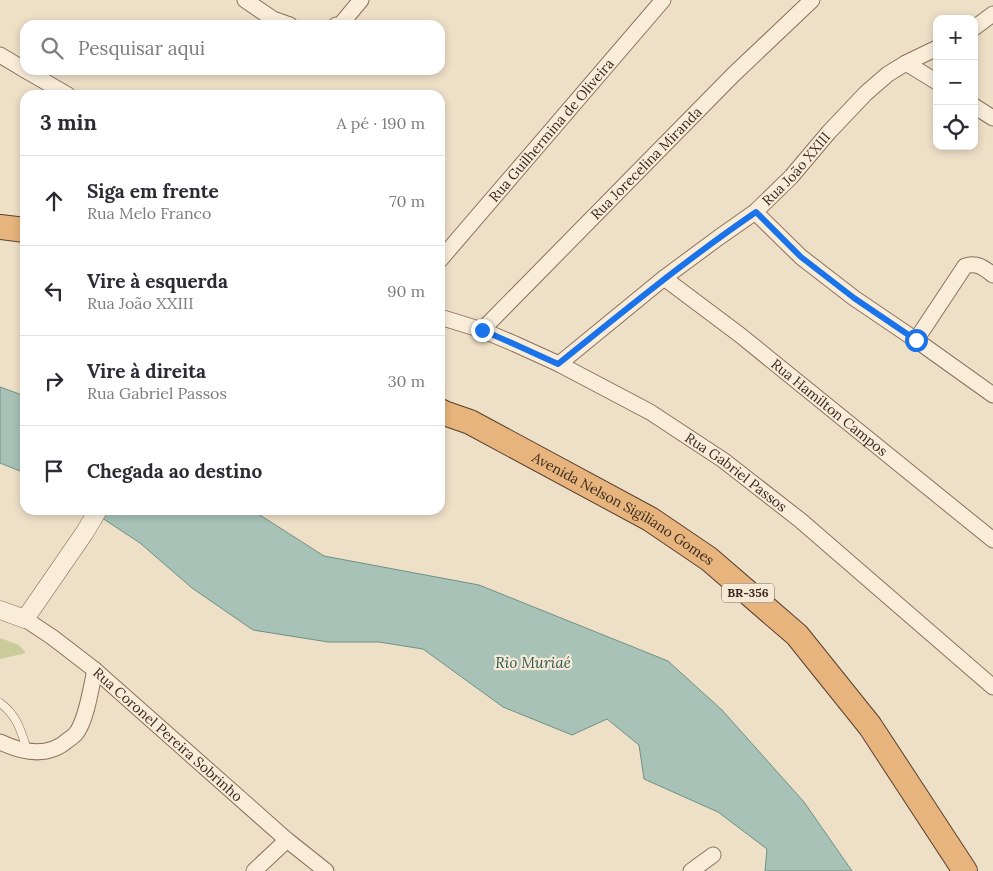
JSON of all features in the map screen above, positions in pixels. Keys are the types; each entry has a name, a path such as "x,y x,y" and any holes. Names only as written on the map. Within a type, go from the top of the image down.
{"highway":[{"path":"0,227 20,229"},
{"name":"Avenida Nelson Sigiliano Gomes","path":"445,411 470,422 650,519 709,559 797,634 870,726 965,871"}],"street":[{"path":"245,0 276,20"},
{"name":"Rua Guilhermina de Oliveira","path":"445,254 663,0"},
{"name":"Rua Jorecelina Miranda","path":"482,330 733,75 812,0"},
{"path":"344,20 361,1"},
{"path":"978,25 993,14"},
{"name":"Rua João XXIII","path":"558,364 664,278 756,212 791,177 866,92 888,74 933,50"},
{"path":"0,55 20,67"},
{"path":"906,63 933,80"},
{"path":"34,75 59,90"},
{"path":"978,109 993,118"},
{"path":"756,212 801,257 854,298 993,395"},
{"path":"916,340 965,266 978,265 993,275"},
{"name":"Rua Hamilton Campos","path":"664,278 740,335 993,540"},
{"name":"Rua Gabriel Passos","path":"445,319 482,330 558,364 650,412 723,460 800,520 993,688"},
{"path":"24,619 95,515"},
{"name":"Rua Coronel Pereira Sobrinho","path":"0,610 24,619 52,637 95,670 287,840 326,871"},
{"path":"0,742 34,753 48,752 62,746 77,732 86,712 95,670"},
{"path":"254,871 287,840"},
{"path":"691,871 713,855"}],"lane":[{"path":"0,703 8,709 18,722 28,752"}],"green space":[{"path":"0,638 19,645 26,653 0,659"}],"water":[{"path":"0,387 20,394 20,471 0,463"},
{"name":"Rio Muriaé","path":"98,515 260,515 324,556 479,585 668,661 722,710 804,802 852,871 765,871 767,849 718,812 644,779 639,745 607,719 572,735 503,707 423,649 379,642 328,642 253,630 192,588 140,543"}],"route":[{"path":"482,330 558,364 664,278 756,212 801,257 854,298 916,340"}]}
